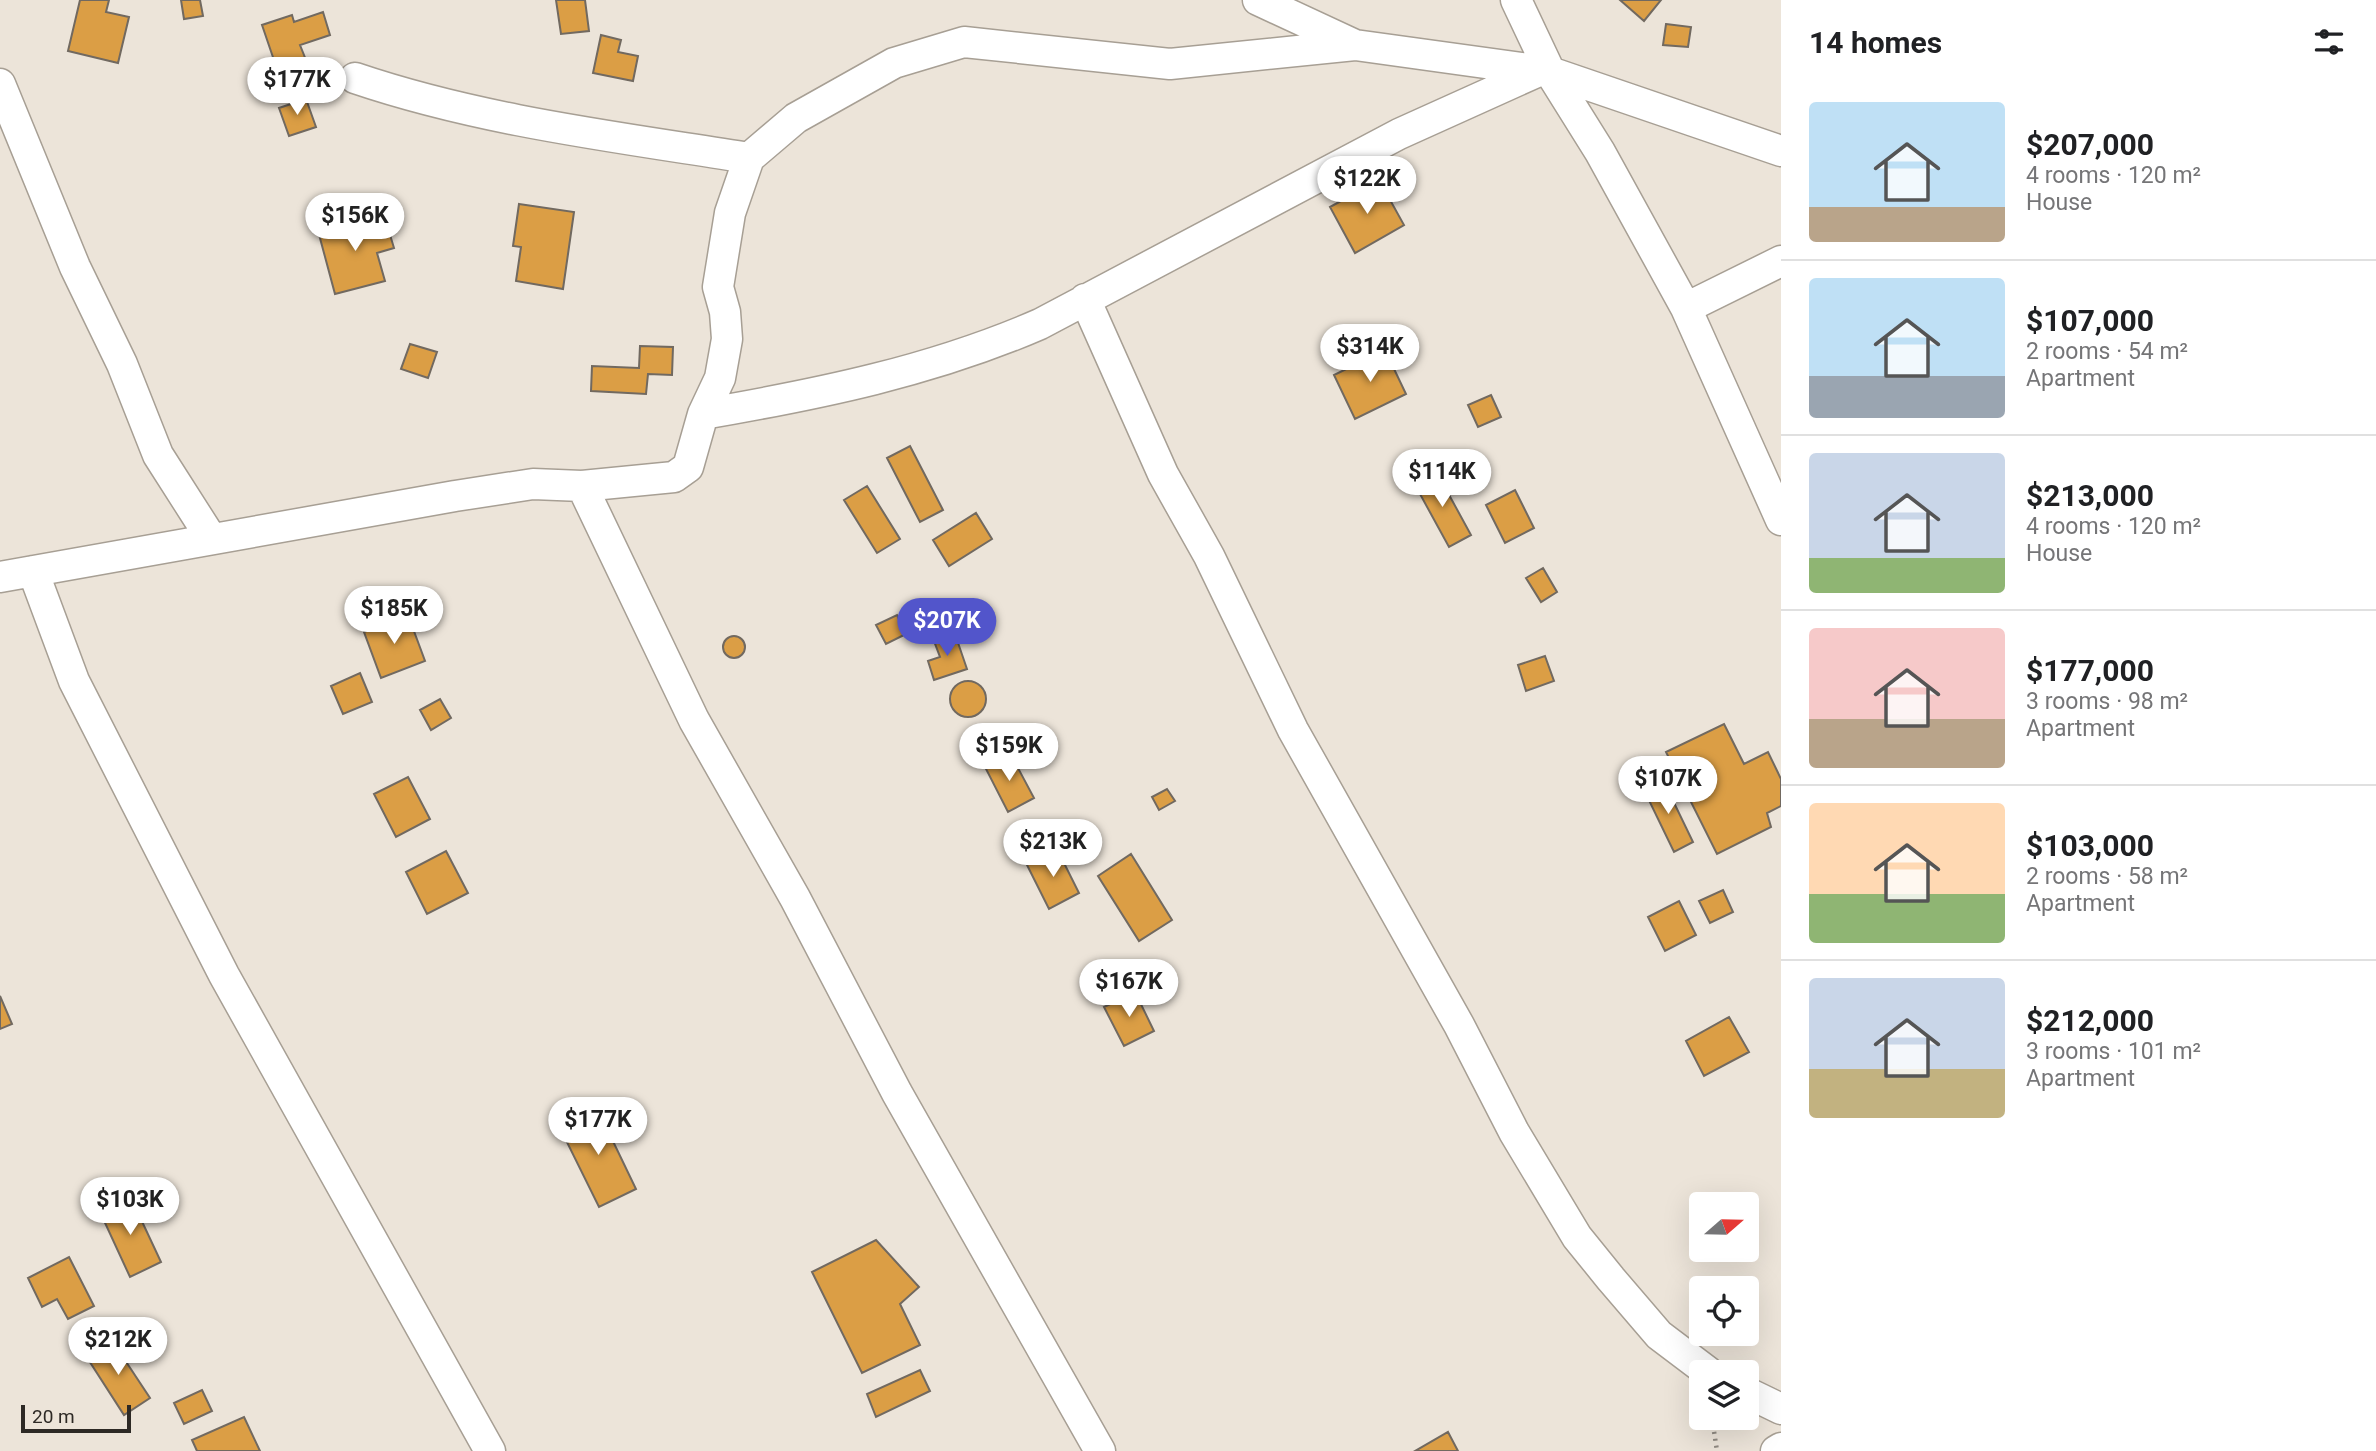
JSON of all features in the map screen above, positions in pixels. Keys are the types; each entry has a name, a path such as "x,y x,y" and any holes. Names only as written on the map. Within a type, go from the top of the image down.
{"street":[{"path":"1258,0 1355,45"},
{"path":"1516,0 1546,71 1600,152 1686,308 1781,520"},
{"path":"0,577 211,538 533,484 582,486 674,477 688,467 703,414 720,378 727,339 725,312 718,287 730,214 749,158 796,118 894,63 964,42 1170,64 1355,45 1546,71 1781,151"},
{"path":"703,414 884,379 990,345 1085,299 1399,134 1546,71"},
{"path":"355,78 422,101 488,115 749,158"},
{"path":"0,84 75,267 122,365 158,455 211,538"},
{"path":"1686,308 1781,261"},
{"path":"1085,299 1163,474 1209,556 1293,730 1459,1026 1514,1132 1577,1237 1659,1335 1692,1360"},
{"path":"582,486 694,720 795,898 904,1105 1100,1451"},
{"path":"33,571 74,681 224,975 478,1444"},
{"path":"1759,1398 1781,1409"}],"path":[{"path":"1714,1430 1717,1451"}],"building":[{"path":"80,0 109,0 106,12 129,17 118,63 68,51"},
{"path":"181,0 200,0 203,16 184,19"},
{"path":"556,0 585,0 589,31 561,34"},
{"path":"1620,0 1661,0 1644,21"},
{"path":"323,12 330,35 300,45 306,60 277,69 262,25 292,15 294,22"},
{"path":"1666,24 1691,27 1688,47 1663,45"},
{"path":"601,35 621,40 618,52 638,56 633,81 593,73"},
{"path":"306,99 316,127 289,136 279,108"},
{"path":"1379,180 1404,225 1355,253 1330,207"},
{"path":"519,204 574,212 563,289 516,281 521,247 513,246"},
{"path":"385,218 394,248 377,253 385,281 335,294 317,227 347,219 349,228"},
{"path":"410,344 437,352 428,378 401,369"},
{"path":"640,346 673,347 672,375 648,374 646,394 591,391 592,366 639,368"},
{"path":"1385,350 1406,394 1355,419 1334,375"},
{"path":"1491,395 1501,417 1478,427 1468,405"},
{"path":"910,446 943,510 920,522 887,458"},
{"path":"1436,471 1471,535 1449,547 1414,483"},
{"path":"867,486 900,539 877,553 844,500"},
{"path":"1515,490 1534,528 1505,543 1486,505"},
{"path":"976,513 992,539 949,566 933,540"},
{"path":"1543,568 1557,592 1541,602 1526,578"},
{"path":"939,603 949,621 923,635 912,616"},
{"path":"408,615 425,661 381,678 364,632"},
{"path":"897,615 906,634 886,644 876,625"},
{"path":"955,634 967,669 934,680 928,661 940,657 934,641"},
{"path":"734,636 742,639 745,647 742,655 734,658 726,655 723,647 726,639"},
{"path":"1545,656 1554,681 1526,691 1518,665"},
{"path":"360,673 372,702 343,714 331,686"},
{"path":"968,681 980,687 986,699 980,711 968,717 956,711 950,699 956,687"},
{"path":"440,699 451,718 431,730 420,710"},
{"path":"1724,724 1744,764 1768,752 1781,779 1781,806 1767,813 1771,827 1717,854 1666,752"},
{"path":"1010,753 1034,798 1008,812 985,767"},
{"path":"408,777 430,819 396,837 374,794"},
{"path":"1663,780 1693,842 1674,852 1644,790"},
{"path":"1167,789 1175,801 1159,810 1152,797"},
{"path":"1057,849 1079,893 1049,909 1026,863"},
{"path":"446,851 468,893 427,914 406,872"},
{"path":"1131,854 1172,920 1139,941 1098,876"},
{"path":"1723,890 1733,912 1710,923 1699,901"},
{"path":"1679,901 1696,935 1665,951 1648,917"},
{"path":"1135,992 1154,1031 1124,1046 1104,1007"},
{"path":"0,996 12,1024 0,1029"},
{"path":"1729,1017 1749,1052 1704,1076 1686,1041"},
{"path":"597,1108 636,1189 599,1207 559,1126"},
{"path":"131,1198 161,1262 130,1277 100,1212"},
{"path":"876,1240 919,1287 900,1304 920,1345 862,1373 812,1272"},
{"path":"69,1257 94,1306 68,1319 57,1299 42,1307 28,1278"},
{"path":"111,1339 150,1398 124,1415 86,1356"},
{"path":"920,1370 930,1391 876,1417 867,1394"},
{"path":"202,1390 212,1411 184,1424 174,1403"},
{"path":"244,1417 260,1451 197,1451 192,1440"},
{"path":"1448,1432 1458,1451 1415,1451"}]}
